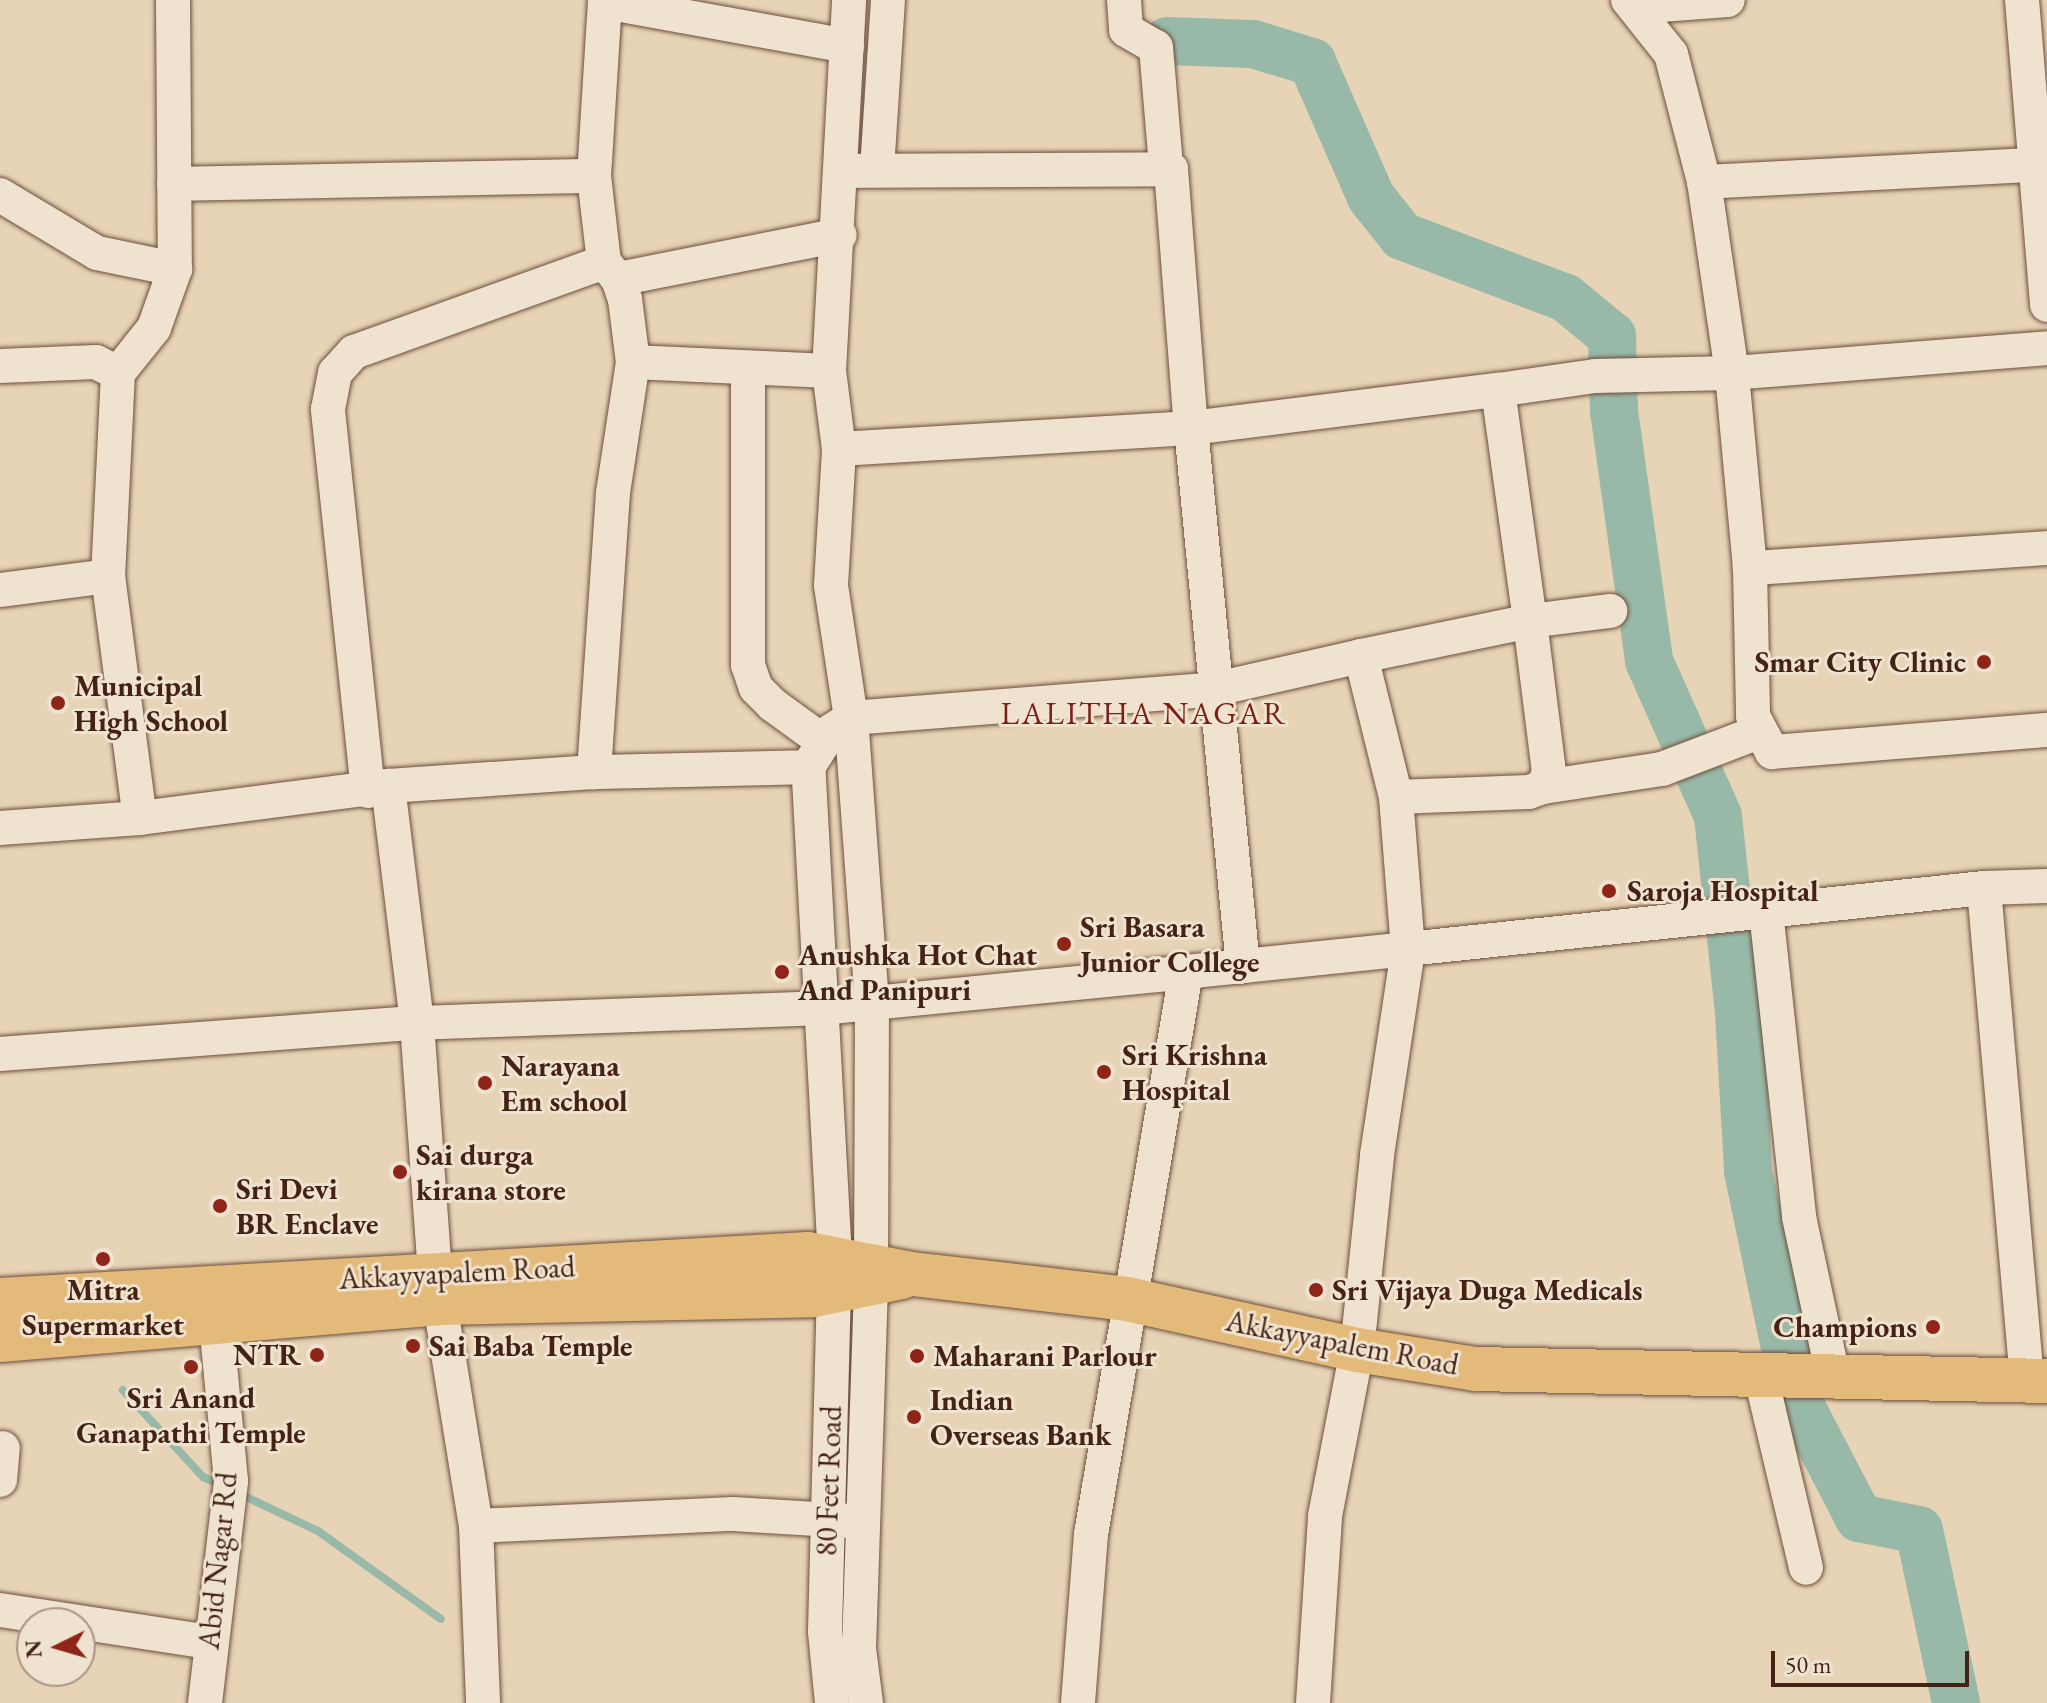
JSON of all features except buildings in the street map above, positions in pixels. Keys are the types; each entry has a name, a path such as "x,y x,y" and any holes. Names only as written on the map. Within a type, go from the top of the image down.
{"main road":[{"name":"Akkayyapalem Road","path":"0,1300 437,1288 808,1254 865,1275 1127,1299 1357,1350 1537,1374 1768,1373 2037,1380"},
{"path":"0,1340 216,1323 437,1288"}],"street":[{"path":"849,0 840,235 829,371 839,449 831,585 851,718 872,1003 865,1275"},
{"path":"877,170 888,0"},
{"path":"1124,0 1126,30 1156,47 1166,167"},
{"path":"1631,3 1728,0"},
{"path":"2022,0 2041,164 2047,305"},
{"path":"140,818 108,576 118,373 154,328 175,269 174,184 164,1"},
{"path":"594,772 613,493 633,362 611,271 594,176 605,1 847,46"},
{"path":"1631,3 1671,54 1681,78 1704,182 1732,373 1750,568 1753,716 1758,732 1772,752 2047,730"},
{"path":"1704,182 2041,164"},
{"path":"842,171 1003,173 1166,167 1174,174 1191,428 1243,966"},
{"path":"174,184 594,176"},
{"path":"0,195 97,253 175,269"},
{"path":"483,1703 476,1526 437,1288 417,1023 378,788 328,409 335,373 354,352 611,271 840,235"},
{"path":"839,449 1191,428 1595,376 1732,373 2047,348"},
{"path":"0,366 96,362 118,373"},
{"path":"633,362 748,370 829,371"},
{"path":"748,370 748,665 764,697 816,755 822,1008 865,1275"},
{"path":"1498,390 1549,772 1543,787"},
{"path":"1750,568 2047,548"},
{"path":"0,590 108,576"},
{"path":"0,828 140,818 378,788 816,755 851,718 1216,689 1530,621 1610,611"},
{"path":"1313,1703 1325,1516 1357,1350 1377,1155 1408,949 1396,797 1361,656"},
{"path":"1396,797 1529,792 1543,787 1662,769 1758,732"},
{"path":"0,1054 417,1023 822,1008 1984,888 2047,886"},
{"path":"1984,888 2037,1380"},
{"path":"1756,912 1799,1217 1828,1375"},
{"path":"1078,1703 1091,1534 1127,1299 1186,972"},
{"name":"80 Feet Road","path":"832,1703 825,1631 828,1521 865,1275"},
{"name":"80 Feet Road","path":"865,1275 859,1648 866,1703"},
{"name":"Abid Nagar Rd","path":"205,1703 208,1642 230,1492 216,1323"},
{"path":"1768,1373 1806,1568"},
{"path":"476,1526 733,1514 863,1521"},
{"path":"0,1610 208,1642"}],"waterway":[{"path":"1167,41 1253,44 1312,62 1371,197 1402,236 1566,298 1612,336 1614,411 1649,661 1718,816 1739,1013 1748,1171 1795,1395 1859,1518 1919,1530 1956,1703"},
{"path":"123,1390 203,1477 223,1486"},
{"path":"238,1493 318,1531 441,1619"}],"place":[{"name":"Smar City Clinic","path":"1984,662"},
{"name":"Municipal High School","path":"58,703"},
{"name":"Saroja Hospital","path":"1609,891"},
{"name":"Sri Basara Junior College","path":"1064,944"},
{"name":"Anushka Hot Chat And Panipuri","path":"782,972"},
{"name":"Sri Krishna Hospital","path":"1104,1072"},
{"name":"Narayana Em school","path":"485,1083"},
{"name":"Sai durga kirana store","path":"400,1172"},
{"name":"Sri Devi BR Enclave","path":"220,1206"},
{"name":"Mitra Supermarket","path":"103,1259"},
{"name":"Sri Vijaya Duga Medicals","path":"1316,1290"},
{"name":"Champions","path":"1933,1327"},
{"name":"Sai Baba Temple","path":"413,1346"},
{"name":"NTR","path":"317,1355"},
{"name":"Maharani Parlour","path":"917,1356"},
{"name":"Sri Anand Ganapathi Temple","path":"191,1367"},
{"name":"Indian Overseas Bank","path":"914,1417"}],"district":[{"name":"LALITHA NAGAR","path":"1144,713"}]}
